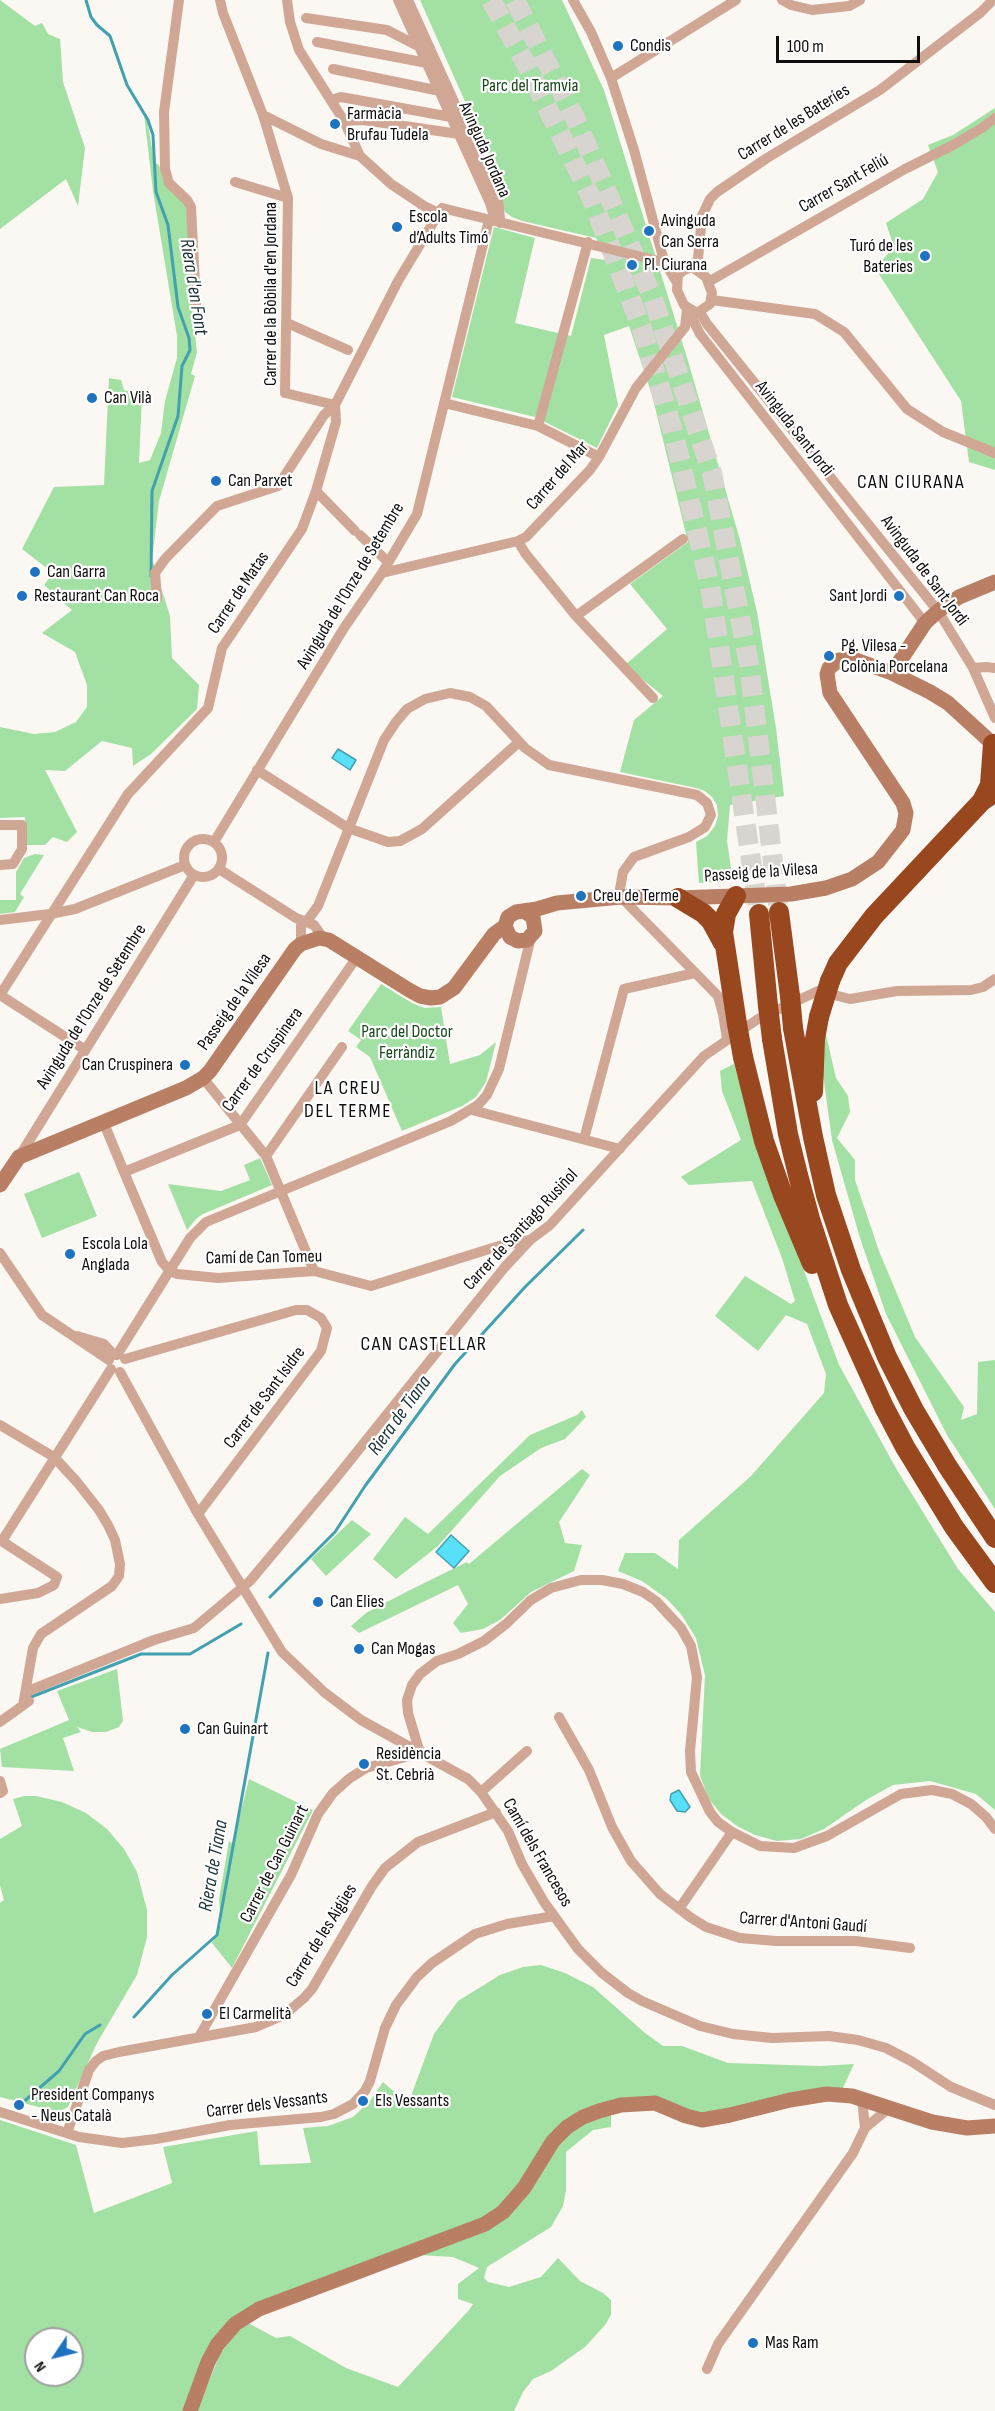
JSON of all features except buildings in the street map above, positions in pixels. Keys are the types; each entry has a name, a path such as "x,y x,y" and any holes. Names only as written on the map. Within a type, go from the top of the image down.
{"highway":[{"path":"813,1137 815,1038 830,981 838,963 874,916 988,797 994,740"},
{"path":"736,896 726,914 723,932 732,1031 743,1057 755,1111 783,1195 826,1296 855,1346"},
{"path":"678,898 703,913 711,921 726,948"},
{"path":"779,912 793,1028 813,1137 826,1195 851,1270 887,1357 948,1467 995,1538"},
{"path":"759,914 772,1039 788,1134 810,1219 835,1295 855,1346 884,1407 930,1490 995,1583"}],"street":[{"path":"179,0 164,112 165,169 169,183 188,200 191,207 196,304"},
{"name":"Carrer de la Bòbila d'en Jordana","path":"220,0 263,115 288,198 285,393 335,405"},
{"path":"287,0 290,22 299,50 344,121 360,156 391,184 439,213 442,208 690,267 702,272 710,281 712,300"},
{"name":"Avinguda Jordana","path":"398,0 493,213 500,223"},
{"name":"Avinguda Jordana","path":"408,0 498,199 500,223"},
{"path":"573,0 591,32 611,78 664,261 676,281 678,296 692,312 700,312 712,300"},
{"path":"611,78 736,0"},
{"path":"782,0 791,5 812,10 849,6 860,0"},
{"name":"Carrer de les Bateríes","path":"690,267 698,259 702,216 710,199 717,192 767,158 880,90 981,13 993,0"},
{"path":"306,18 387,30 420,47"},
{"path":"317,42 427,63"},
{"path":"333,69 440,91"},
{"path":"331,100 341,97 451,117"},
{"path":"263,115 321,144 360,156"},
{"name":"Carrer Sant Feliú","path":"710,281 884,181 953,145 995,118"},
{"path":"344,121 363,120 459,134"},
{"path":"235,182 288,198"},
{"name":"Carrer de Matas","path":"0,995 128,794 208,708 222,648 302,529 316,491 336,422 335,405 398,281 439,213"},
{"name":"Avinguda de l'Onze de Setembre","path":"214,842 344,628 382,573 417,514 489,220"},
{"path":"538,426 588,242"},
{"path":"676,281 681,272 690,267"},
{"path":"712,300 815,314 844,332 907,409 943,432 995,453"},
{"name":"Carrer del Mar","path":"382,573 518,541 526,537 599,457 636,388 685,327 687,309"},
{"name":"Avinguda Sant Jordi","path":"687,309 700,334 925,622"},
{"name":"Avinguda de Sant Jordi","path":"700,312 707,324 938,611 973,668 995,718"},
{"path":"287,323 348,350"},
{"path":"444,403 538,426 599,457"},
{"path":"157,598 155,573 165,559 218,506 273,488 282,482 324,415 335,405"},
{"path":"316,491 387,562"},
{"path":"576,616 683,539"},
{"path":"518,541 525,553 576,616 652,698"},
{"path":"994,740 948,703 892,673 925,622 959,597 995,582"},
{"name":"Passeig de la Vilesa","path":"525,912 564,903 621,897 678,898 810,891 852,879 878,862 903,830 906,813 903,803 834,702 827,686 827,674 833,664 845,658 892,673"},
{"path":"973,668 995,668"},
{"path":"301,921 318,906 384,740 407,709 425,699 450,693 470,697 486,706 531,754 549,765 701,797 709,807 711,815 708,824 702,830 634,857 623,872 621,897 718,996 723,1014 732,1031"},
{"path":"257,770 348,828 388,842 409,837 422,829 519,742"},
{"path":"0,825 22,825 22,849 13,864 0,865"},
{"path":"198,840 214,842 220,850 222,860 219,869 208,877 194,875 185,865 186,849 198,840"},
{"path":"0,920 75,909 185,865"},
{"path":"219,869 321,933 312,941"},
{"name":"Avinguda de l'Onze de Setembre","path":"19,1157 194,875"},
{"path":"312,941 329,940 420,996 441,997 454,988 488,943 520,934 564,903"},
{"path":"0,1599 38,1593 54,1585 57,1577 1,1541 200,1227 472,1110 487,1095 499,1068 527,957 511,914 525,912 533,917 520,934"},
{"path":"301,921 312,941"},
{"name":"Passeig de la Vilesa","path":"19,1157 186,1088 203,1078 295,949 312,941"},
{"name":"Carrer de Cruspinera","path":"124,1172 240,1125 357,957"},
{"path":"584,1139 624,989 695,973"},
{"name":"Carrer de Santiago Rusiñol","path":"0,1722 26,1699 154,1640 194,1628 250,1581 332,1483 504,1268 530,1240 550,1225 704,1056 732,1031 818,991 850,999 897,991 971,990 983,987 995,979"},
{"path":"0,995 84,1049"},
{"path":"266,1156 342,1047"},
{"path":"203,1078 266,1156 314,1270"},
{"path":"472,1110 620,1149"},
{"path":"103,1121 162,1262 170,1271"},
{"path":"0,1185 19,1157"},
{"name":"Camí de Can Tomeu","path":"170,1271 218,1278 314,1270 371,1286 499,1246 530,1240"},
{"path":"0,1253 38,1311 116,1362"},
{"name":"Carrer de Sant Isidre","path":"116,1362 296,1310 308,1310 321,1318 327,1328 321,1351 198,1514"},
{"name":"Camí dels Francesos","path":"116,1362 198,1514 285,1655 324,1692 361,1720 468,1779 481,1792 496,1812 522,1864 554,1917 578,1949 602,1973 628,1993 665,2013 700,2026 733,2034 772,2038 829,2036 858,2040 886,2048 951,2087 995,2105"},
{"path":"0,1425 54,1457 77,1482 99,1510 115,1540 120,1570 112,1586 41,1634 33,1648 26,1699"},
{"path":"420,1753 407,1700 412,1685 428,1666 484,1641 531,1600 551,1588 591,1579 623,1584 643,1592 668,1611 691,1646 697,1677 690,1751 691,1772 710,1812 732,1833 760,1846 794,1848 827,1836 901,1794 932,1790 952,1794 971,1804 986,1817 995,1829"},
{"name":"Carrer d'Antoni Gaudí","path":"559,1717 589,1770 612,1827 630,1861 643,1877 679,1909 706,1927 740,1938 776,1941 856,1941 910,1948"},
{"path":"412,1727 436,1761"},
{"path":"481,1792 527,1751"},
{"name":"Carrer de Can Guinart","path":"200,2037 291,1875 318,1814 333,1793 366,1768 420,1753"},
{"path":"0,1781 3,1791 0,1793"},
{"name":"Carrer de les Aigües","path":"67,2133 89,2070 96,2061 103,2056 119,2052 255,2027 271,2022 295,2007 312,1989 372,1886 385,1868 418,1842 496,1812"},
{"path":"679,1909 732,1833"},
{"name":"Carrer dels Vessants","path":"0,2112 67,2133 107,2142 140,2142 221,2127 321,2117 340,2112 353,2104 364,2091 385,2028 396,2005 417,1977 432,1963 475,1934 507,1924 554,1917"},
{"path":"190,2411 208,2361 217,2345 235,2324 259,2309 485,2224 503,2212 524,2188 553,2141 567,2127 583,2117 621,2105 643,2102 655,2103 702,2120 827,2094 862,2099 932,2122 967,2128 995,2125"},
{"path":"862,2099 865,2128"},
{"path":"707,2369 718,2344 853,2153 865,2128 888,2109"}],"green space":[{"path":"0,0 35,26 42,23 48,34 60,39 63,82 85,148 78,206 66,179 0,229"},
{"name":"Parc del Tramvia","path":"420,0 562,0 604,90 688,361 740,540 757,612 776,728 784,796 730,805 727,841 733,881 699,883 696,842 707,836 715,826 718,816 717,805 712,797 696,788 620,772 634,720 663,696 625,665 667,629 630,584 688,542 652,395 629,326 604,335 618,405 597,448 535,417 452,397 494,227 535,238 515,323 571,336 591,258 606,260 596,238 522,221 505,212 501,203 507,196"},
{"path":"995,108 995,470 969,462 961,401 875,268 894,247 886,223 923,199 938,172 928,145 953,135"},
{"path":"144,114 148,124 154,162 159,165 164,183 183,201 188,214 192,308 197,352 191,374 195,376 159,501 152,559 170,616 172,658 199,685 197,709 151,754 133,766 132,748 102,741 65,771 45,770 77,832 67,842 53,837 45,845 26,845 25,817 0,818 0,727 34,734 55,732 76,722 87,707 87,685 75,652 42,633 72,610 44,585 53,573 22,549 54,487 104,485 109,378 121,380 124,390 142,395 139,463 150,460 161,433 165,401 177,358 177,336 153,191"},
{"path":"35,854 44,855 20,894 24,897 15,912 0,914 0,900 16,900 16,872 24,858"},
{"name":"Parc del Doctor Ferràndiz","path":"381,984 424,1008 441,1007 450,1064 480,1055 496,1042 486,1082 476,1097 462,1106 402,1131 370,1057 356,1047 361,1040 348,1031"},
{"path":"825,1030 836,1078 848,1096 850,1112 837,1138 855,1160 855,1180 879,1251 915,1337 964,1407 961,1420 977,1414 978,1362 995,1360 995,1509 947,1435 886,1314 860,1238 832,1140 822,1067"},
{"path":"734,1064 757,1144 839,1365 897,1470 958,1569 995,1612 995,1810 976,1794 930,1781 893,1785 866,1800 824,1829 801,1839 777,1841 755,1835 737,1826 721,1814 709,1799 700,1776 705,1675 696,1638 681,1614 667,1599 642,1581 618,1571 625,1553 655,1553 678,1569 679,1540 751,1476 824,1393 826,1374 807,1324 786,1315 758,1351 715,1316 745,1276 791,1304 795,1301 782,1258 752,1181 689,1185 681,1177 741,1140 722,1091 720,1071"},
{"path":"260,1158 272,1185 203,1214 187,1230 168,1184 221,1191 250,1180 244,1165"},
{"path":"79,1172 97,1216 42,1238 24,1194"},
{"path":"582,1410 586,1417 565,1439 541,1448 500,1476 438,1546 396,1579 373,1559 405,1517 428,1534 530,1435 577,1415"},
{"path":"582,1469 590,1475 559,1522 565,1543 582,1545 574,1571 531,1592 500,1620 483,1629 461,1633 453,1623 468,1604 458,1585 359,1633 351,1626 366,1613 467,1562 469,1564"},
{"path":"352,1520 371,1534 326,1576 311,1559"},
{"path":"117,1669 123,1721 119,1727 106,1732 92,1732 77,1727 81,1732 63,1738 74,1771 2,1767 0,1749 69,1720 57,1691"},
{"path":"249,1779 313,1810 232,1968 212,1943 221,1925 219,1899 229,1841 233,1844"},
{"path":"36,1796 62,1802 86,1813 107,1829 124,1849 137,1872 147,1910 147,1937 137,1975 97,2043 68,2107 58,2112 0,2097 0,1903 4,1900 0,1885 0,1839 22,1826 13,1799"},
{"path":"541,1965 565,1973 593,1987 663,2046 682,2046 728,2063 820,2066 854,2064 842,2090 705,2114 683,2109 586,2112 512,2194 486,2217 238,2315 184,2411 0,2411 0,2120 76,2145 94,2213 172,2183 163,2147 257,2131 260,2165 311,2163 303,2128 328,2126 353,2117 370,2101 383,2082 408,2104 434,2034 458,2001 500,1975 523,1967"},
{"path":"611,2113 611,2127 593,2130 566,2152 566,2190 563,2206 551,2227 487,2267 484,2278 488,2282 509,2287 541,2277 558,2258 580,2281 611,2300 611,2315 605,2325 585,2347 551,2371 533,2379 523,2392 514,2411 197,2411 220,2354 237,2332 248,2323 276,2338 290,2336 346,2368 398,2387 469,2310 473,2304 458,2299 458,2284 479,2268 453,2257 419,2255 477,2234 572,2130"}],"water":[{"path":"338,749 356,760 350,770 332,758"},
{"path":"451,1535 469,1551 454,1568 436,1552"},
{"path":"679,1790 690,1807 685,1812 677,1811 670,1800 671,1794"}],"waterway":[{"name":"Riera d'en Font","path":"86,0 91,17 110,36 127,85 148,120 153,135 156,192 168,225 178,307 189,338 190,350 182,366 178,416 152,491 151,576"},
{"name":"Riera de Tiana","path":"270,1597 335,1532 365,1486 455,1364 525,1287 583,1230"},
{"path":"31,1697 141,1654 190,1654 241,1624"},
{"name":"Riera de Tiana","path":"134,2017 172,1975 217,1935 268,1653"},
{"name":"Riera de Tiana","path":"21,2104 59,2071 85,2034 100,2025"}],"tunnel":[{"path":"491,0 526,64 591,197 642,329 673,431 710,586 759,914"},
{"path":"515,0 575,118 652,296 712,473 749,664 779,912"}],"place":[{"name":"Condis","path":"618,46"},
{"name":"Farmàcia Brufau Tudela","path":"335,124"},
{"name":"Escola d’Adults Timó","path":"397,227"},
{"name":"Avinguda Can Serra","path":"649,231"},
{"name":"Turó de les Bateries","path":"925,256"},
{"name":"Pl. Ciurana","path":"632,265"},
{"name":"Can Vilà","path":"92,398"},
{"name":"Can Parxet","path":"216,481"},
{"name":"Can Garra","path":"35,572"},
{"name":"Restaurant Can Roca","path":"22,596"},
{"name":"Sant Jordi","path":"899,596"},
{"name":"Pg. Vilesa - Colònia Porcelana","path":"829,656"},
{"name":"Creu de Terme","path":"581,896"},
{"name":"Can Cruspinera","path":"185,1065"},
{"name":"Escola Lola Anglada","path":"70,1254"},
{"name":"Can Elies","path":"318,1602"},
{"name":"Can Mogas","path":"359,1649"},
{"name":"Can Guinart","path":"185,1729"},
{"name":"Residència St. Cebrià","path":"364,1764"},
{"name":"El Carmelità","path":"207,2014"},
{"name":"Els Vessants","path":"363,2101"},
{"name":"President Companys - Neus Català","path":"19,2105"},
{"name":"Mas Ram","path":"753,2343"}],"district":[{"name":"CAN CIURANA","path":"911,483"},
{"name":"LA CREU DEL TERME","path":"348,1100"},
{"name":"CAN CASTELLAR","path":"424,1345"}]}
